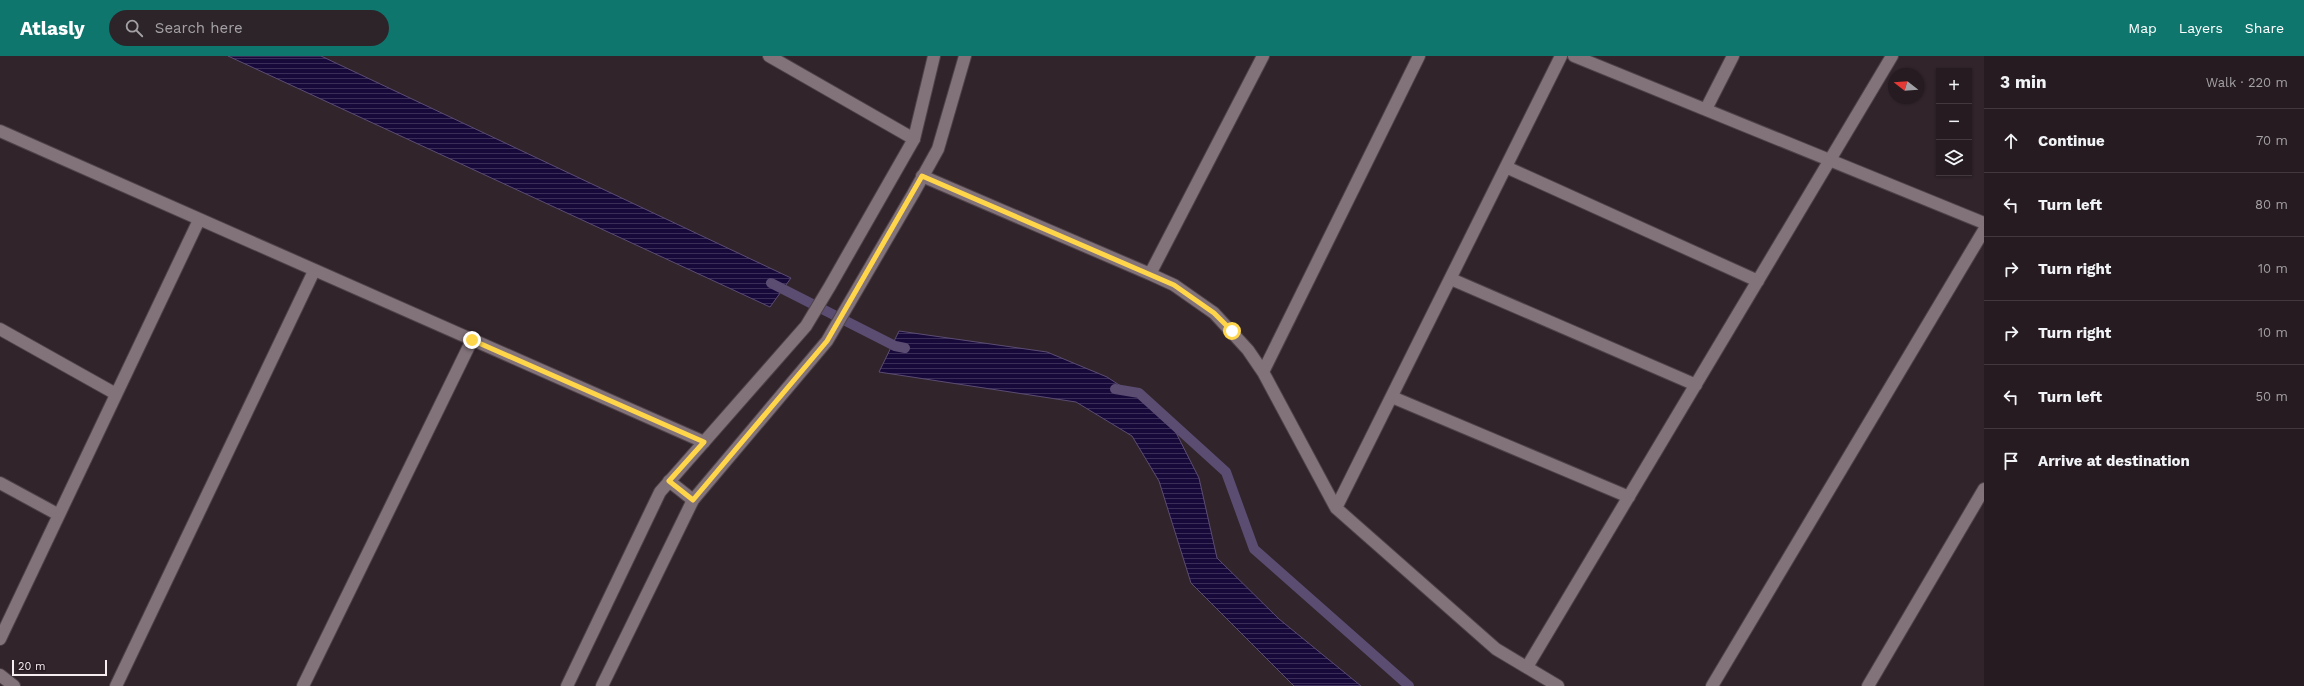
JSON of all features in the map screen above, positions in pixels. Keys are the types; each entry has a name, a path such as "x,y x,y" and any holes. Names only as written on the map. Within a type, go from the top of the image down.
{"street":[{"path":"769,56 914,139"},
{"path":"567,686 660,492 806,326 830,286 914,139 934,56"},
{"path":"602,686 693,500 827,341 853,298 938,149 965,56"},
{"path":"1150,274 1263,56"},
{"path":"1263,372 1419,56"},
{"path":"1336,508 1562,56"},
{"path":"1574,56 1984,223"},
{"path":"1706,109 1733,56"},
{"path":"1527,667 1758,281 1829,159 1892,56"},
{"path":"0,131 704,442"},
{"path":"1506,167 1758,281"},
{"path":"922,176 1174,285 1214,313 1248,350 1263,372 1336,508 1496,649 1558,686"},
{"path":"0,639 199,220"},
{"path":"1712,686 1984,230"},
{"path":"116,686 314,271"},
{"path":"1450,279 1696,385"},
{"path":"0,329 116,394"},
{"path":"303,686 472,340"},
{"path":"1392,396 1629,497"},
{"path":"669,481 693,500"},
{"path":"0,483 59,515"},
{"path":"1868,686 1984,489"},
{"path":"0,675 14,686"}],"shaded area":[{"path":"228,56 321,56 791,278 770,307"},
{"path":"899,331 1047,352 1107,377 1168,417 1199,478 1217,558 1279,619 1361,686 1294,686 1191,583 1159,481 1132,436 1076,402 879,372"}],"waterway":[{"path":"771,283 895,346 905,348"},
{"path":"1115,389 1139,393 1226,472 1254,549 1409,686"}],"route":[{"path":"472,340 704,442 669,481 693,500 827,341 922,176 1174,285 1214,313 1232,331"}]}
